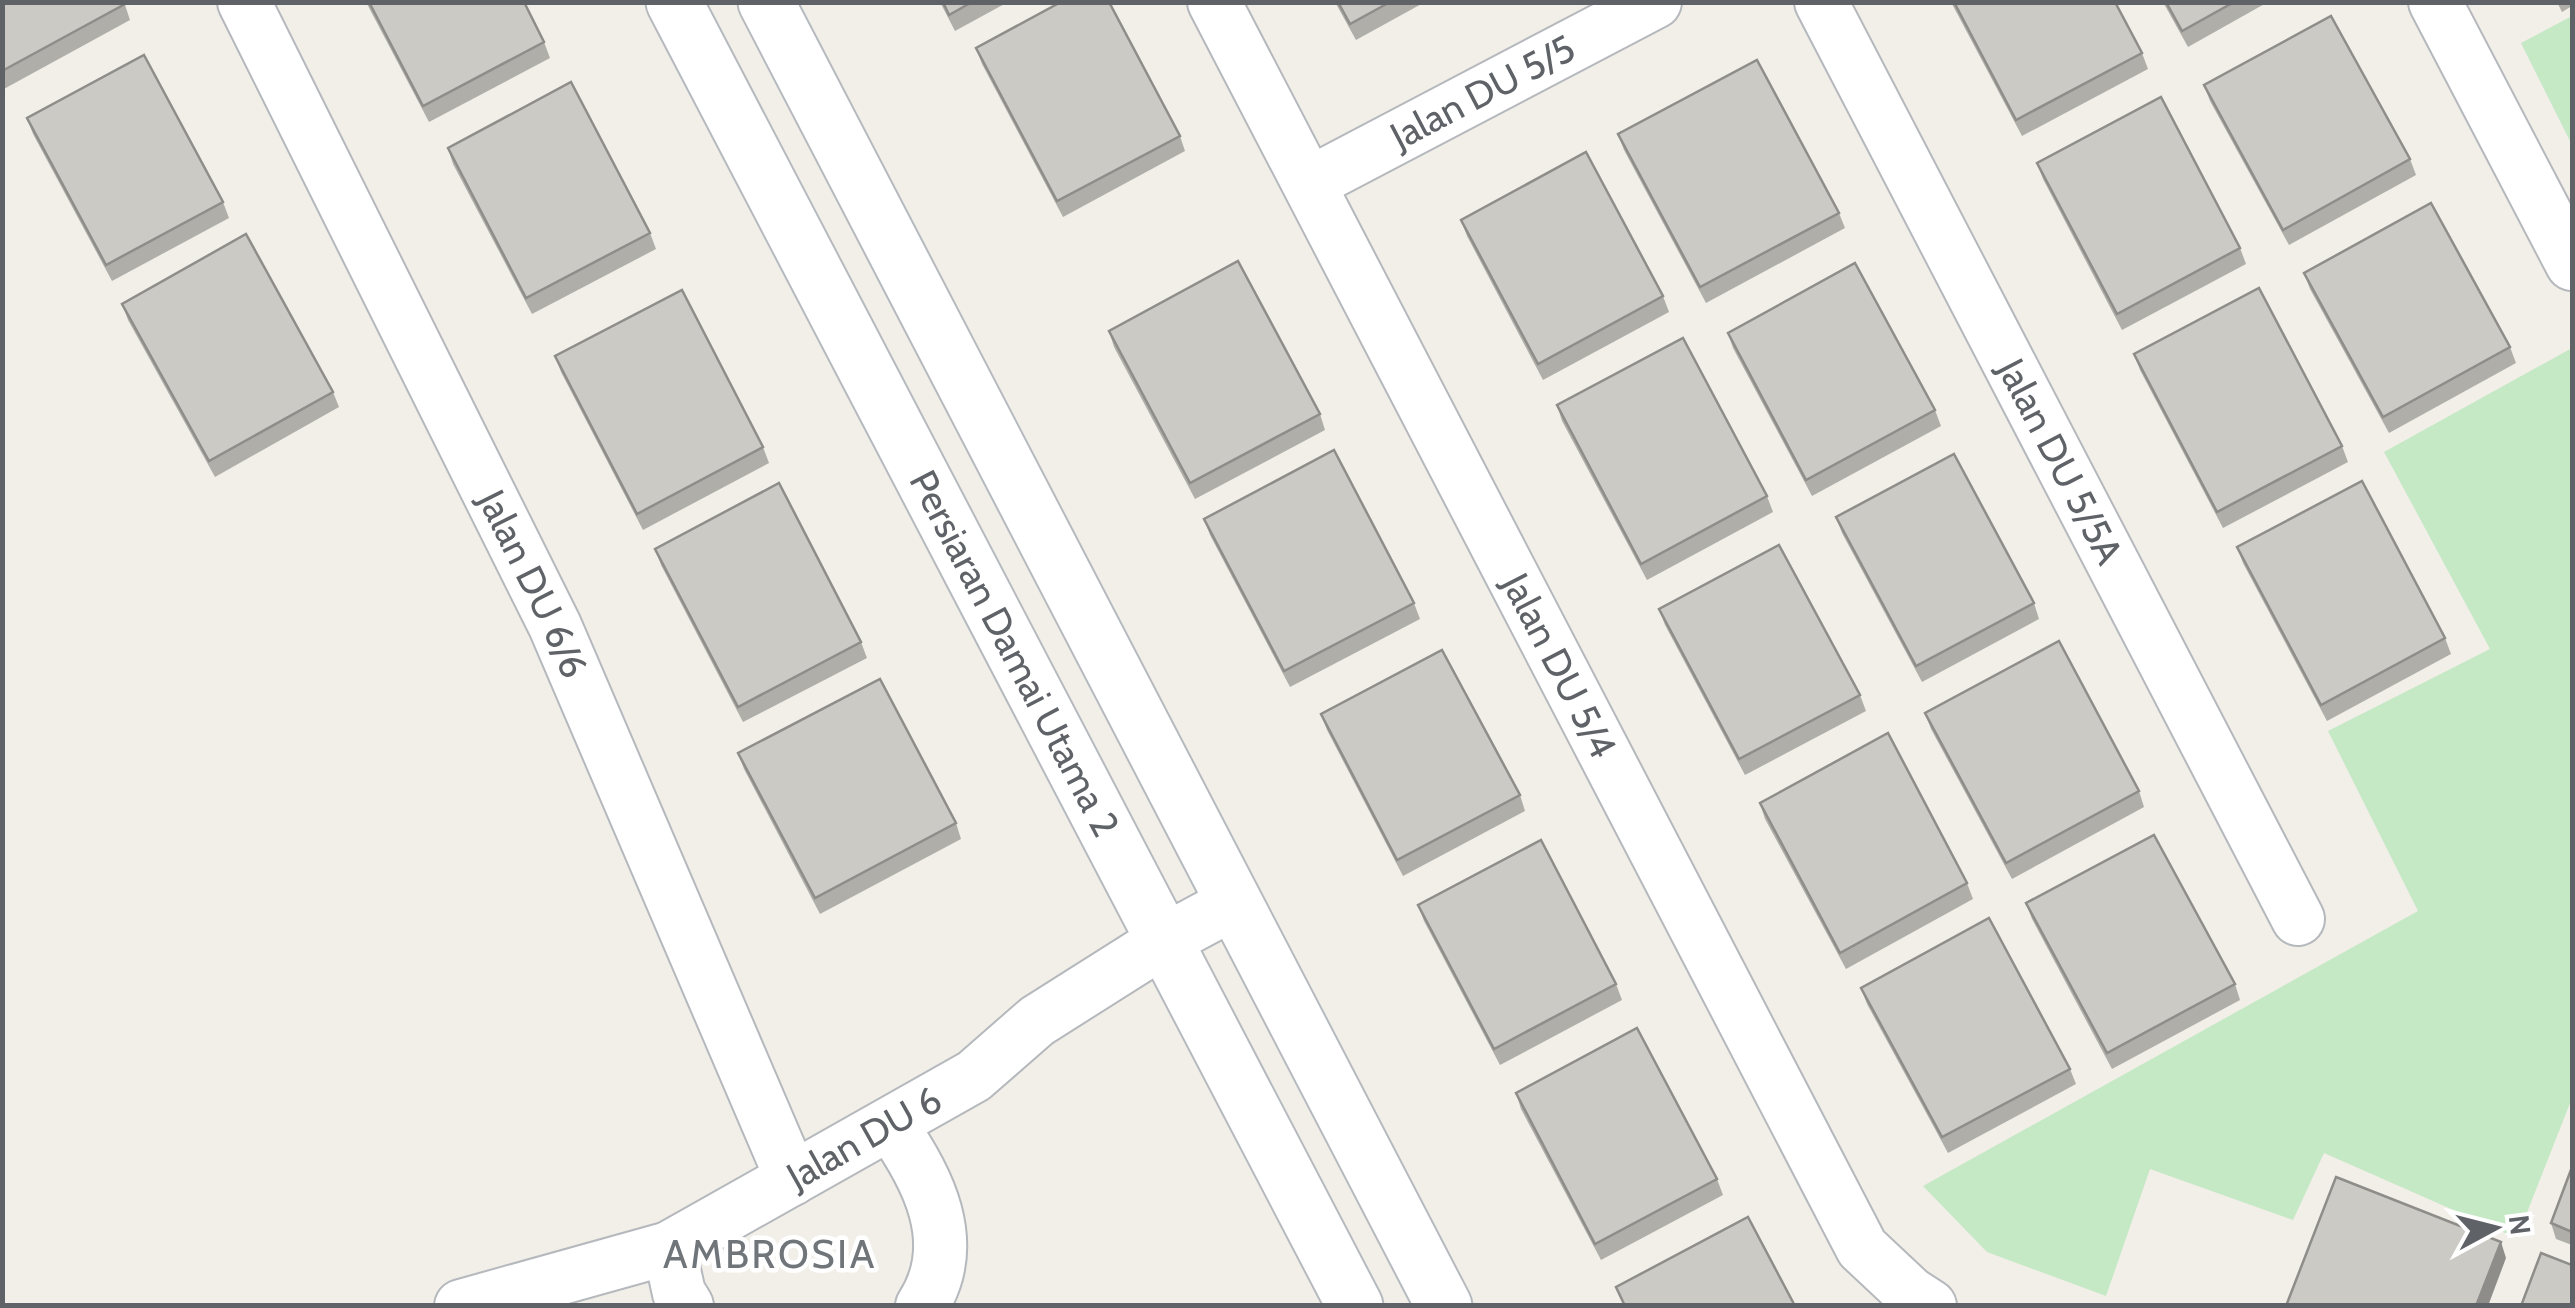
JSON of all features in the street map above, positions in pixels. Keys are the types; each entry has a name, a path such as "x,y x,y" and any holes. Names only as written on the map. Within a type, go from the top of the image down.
{"street":[{"name":"Jalan DU 6/6","path":"244,2 555,626 792,1178"},
{"name":"Persiaran Damai Utama 2","path":"674,2 1356,1306"},
{"name":"Persiaran Damai Utama 2","path":"766,2 1444,1306"},
{"name":"Jalan DU 5/4","path":"1214,2 1862,1248 1910,1293 1930,1306"},
{"name":"Jalan DU 5/5","path":"1310,183 1656,2"},
{"name":"Jalan DU 5/5A","path":"1821,2 2298,919"},
{"path":"2434,2 2572,264"},
{"name":"Jalan DU 6","path":"460,1306 669,1248 974,1076 1037,1021 1164,940 1234,903"},
{"path":"890,1124 920,1166 938,1207 940,1252 922,1306"},
{"path":"669,1248 679,1293 687,1306"}],"green space":[{"path":"2572,16 2572,145 2521,43"},
{"path":"2572,348 2572,1098 2517,1238 2324,1153 2293,1220 2150,1169 2106,1296 1987,1252 1923,1186 2418,911 2328,731 2490,649 2384,452"}],"building":[{"path":"2,2 124,2 125,4 2,71"},
{"path":"369,2 524,2 544,42 423,106"},
{"path":"943,2 972,2 949,15"},
{"path":"1061,2 1109,2 1180,136 1057,201 976,48"},
{"path":"1338,2 1390,2 1350,24"},
{"path":"1954,2 2115,2 2142,53 2016,120"},
{"path":"2166,2 2234,2 2182,31"},
{"path":"2331,16 2410,159 2283,230 2204,85"},
{"path":"144,55 223,202 106,265 27,118"},
{"path":"1757,60 1839,213 1700,287 1618,134"},
{"path":"571,82 650,233 526,298 448,148"},
{"path":"2161,97 2240,248 2117,314 2037,163"},
{"path":"1586,152 1663,296 1538,364 1461,220"},
{"path":"2431,203 2510,347 2383,417 2304,273"},
{"path":"246,234 333,392 209,461 122,304"},
{"path":"1238,261 1320,414 1190,483 1109,331"},
{"path":"1855,263 1935,410 1806,480 1728,333"},
{"path":"2259,288 2342,446 2217,512 2134,354"},
{"path":"682,290 763,447 637,514 555,356"},
{"path":"1683,338 1767,496 1641,564 1557,405"},
{"path":"1334,450 1414,603 1284,671 1204,519"},
{"path":"1954,454 2034,603 1916,666 1836,517"},
{"path":"2362,481 2445,638 2321,705 2237,547"},
{"path":"779,483 861,642 738,707 655,549"},
{"path":"1779,545 1860,695 1739,759 1659,609"},
{"path":"2059,641 2139,791 2006,863 1925,713"},
{"path":"1442,650 1520,795 1397,860 1321,714"},
{"path":"880,679 956,823 815,898 738,753"},
{"path":"1888,733 1967,883 1840,953 1760,803"},
{"path":"2154,835 2235,984 2107,1053 2026,903"},
{"path":"1541,840 1616,984 1494,1049 1418,905"},
{"path":"1989,918 2070,1069 1942,1137 1861,988"},
{"path":"1637,1028 1717,1179 1595,1244 1516,1093"},
{"path":"2572,1167 2572,1232 2551,1223"},
{"path":"2336,1177 2501,1242 2476,1306 2286,1306"},
{"path":"1748,1217 1795,1306 1625,1306 1616,1287"},
{"path":"2541,1253 2572,1265 2572,1306 2521,1306"}],"district":[{"name":"AMBROSIA","path":"770,1254"}]}
